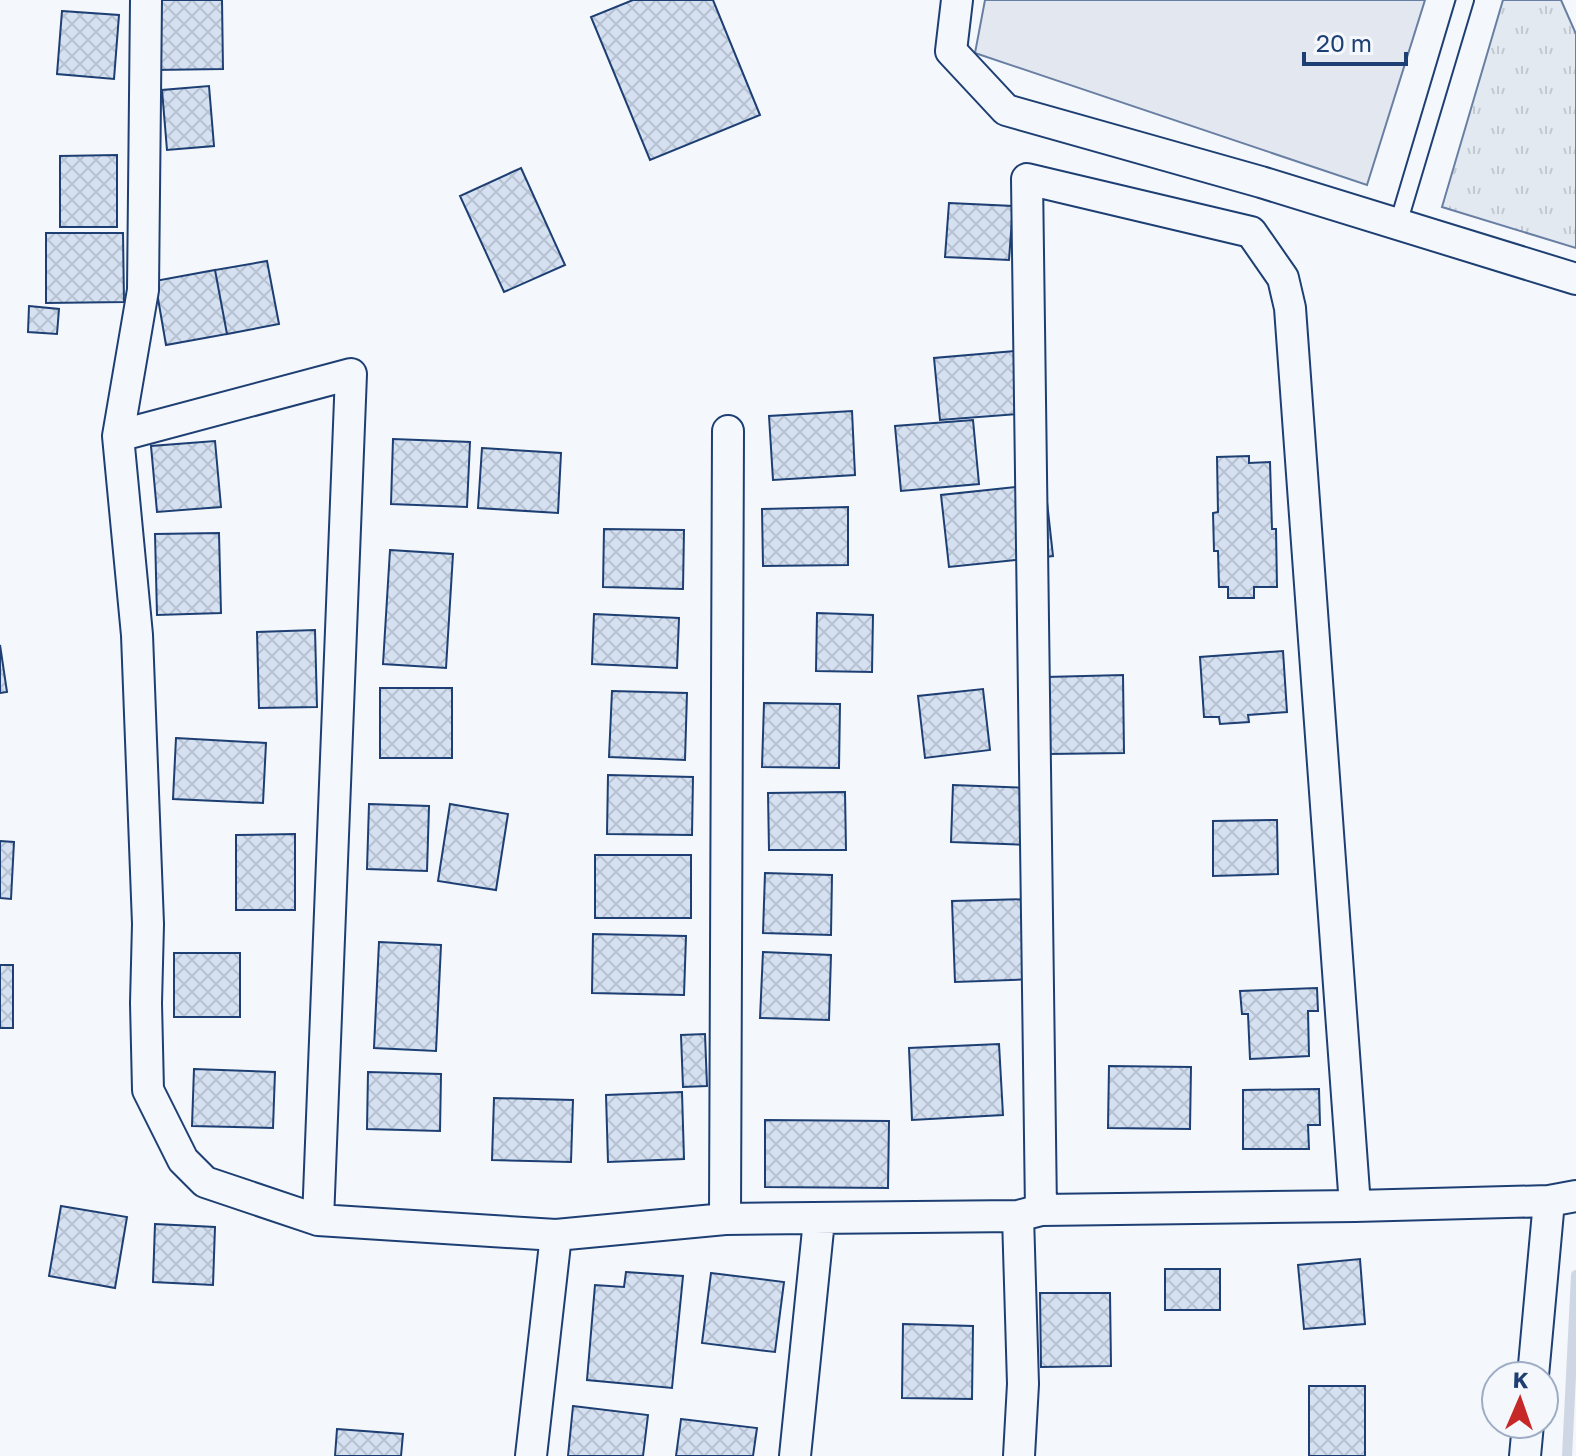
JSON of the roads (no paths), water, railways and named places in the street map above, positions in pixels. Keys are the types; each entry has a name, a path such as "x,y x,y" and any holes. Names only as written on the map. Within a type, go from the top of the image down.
{"street":[{"path":"146,0 143,290 118,436 137,635 148,924 148,1090 183,1160 205,1182 318,1220 556,1235 725,1219 819,1220 1563,1198 1536,1360"},
{"path":"957,0 951,51 1006,110 1261,182 1576,279"},
{"path":"1019,1456 1029,1213 1027,179 1251,232 1283,278 1290,308 1355,1206"},
{"path":"118,436 351,374 318,1220"},
{"path":"725,1219 728,431"},
{"path":"795,1456 819,1220"},
{"path":"531,1456 556,1235"}],"lane":[{"path":"1398,224 1465,0"}],"waterway":[{"path":"1567,1456 1576,1275"}]}
